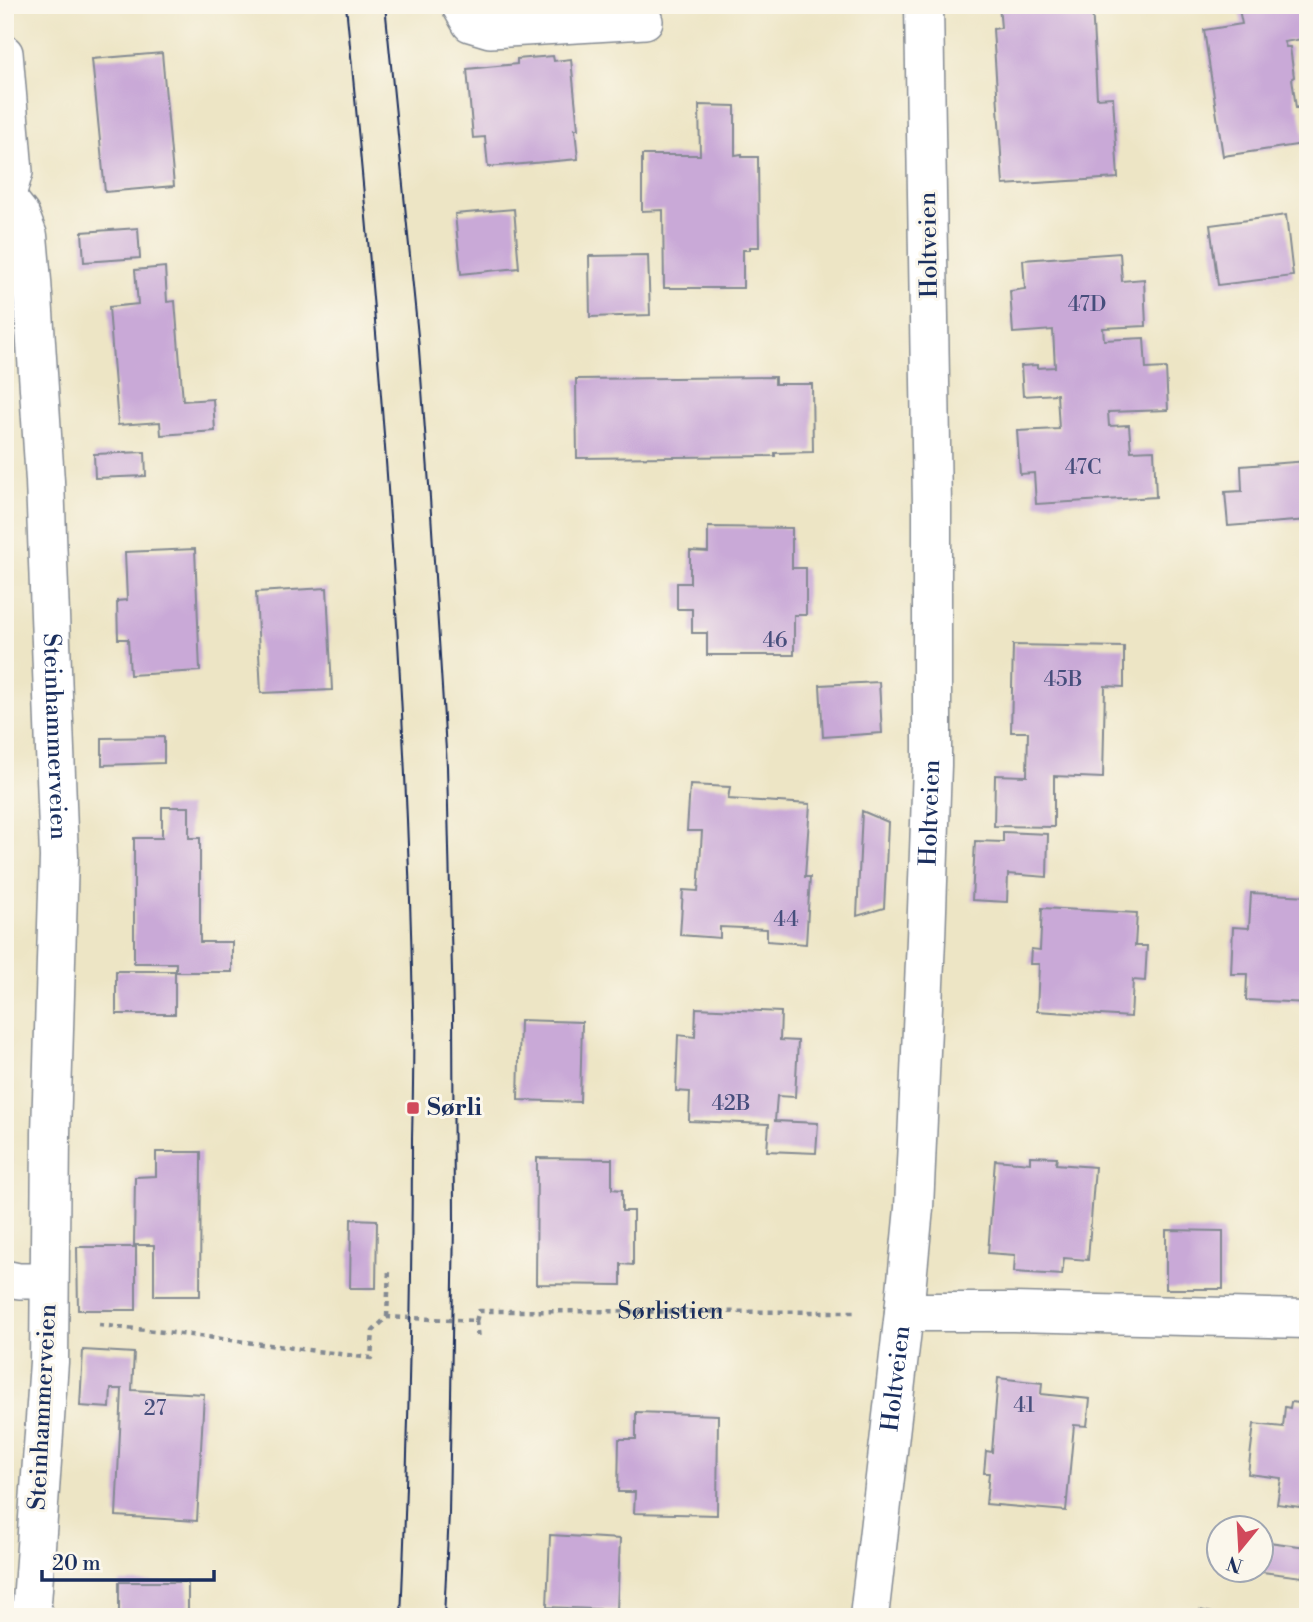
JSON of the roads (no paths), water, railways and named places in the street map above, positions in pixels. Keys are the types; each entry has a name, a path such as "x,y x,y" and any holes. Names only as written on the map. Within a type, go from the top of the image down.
{"street":[{"name":"Holtveien","path":"869,1617 914,1208 932,765 931,357 924,5"},
{"name":"Steinhammerveien","path":"6,197 20,215 28,236 32,281 45,481 59,857 48,1362 31,1617"},
{"path":"904,1312 1308,1319"}],"lane":[{"path":"459,5 470,24 490,30 645,21"},
{"name":"Steinhammerveien","path":"5,53 15,172 6,197"},
{"name":"Steinhammerveien","path":"5,1278 49,1281"}],"tram line":[{"path":"346,5 389,506 409,883 413,1041 411,1258 401,1617"},
{"path":"385,5 418,336 447,766 453,1013 454,1223 449,1513 444,1617"}],"place":[{"name":"Sørli","path":"413,1108"}]}
